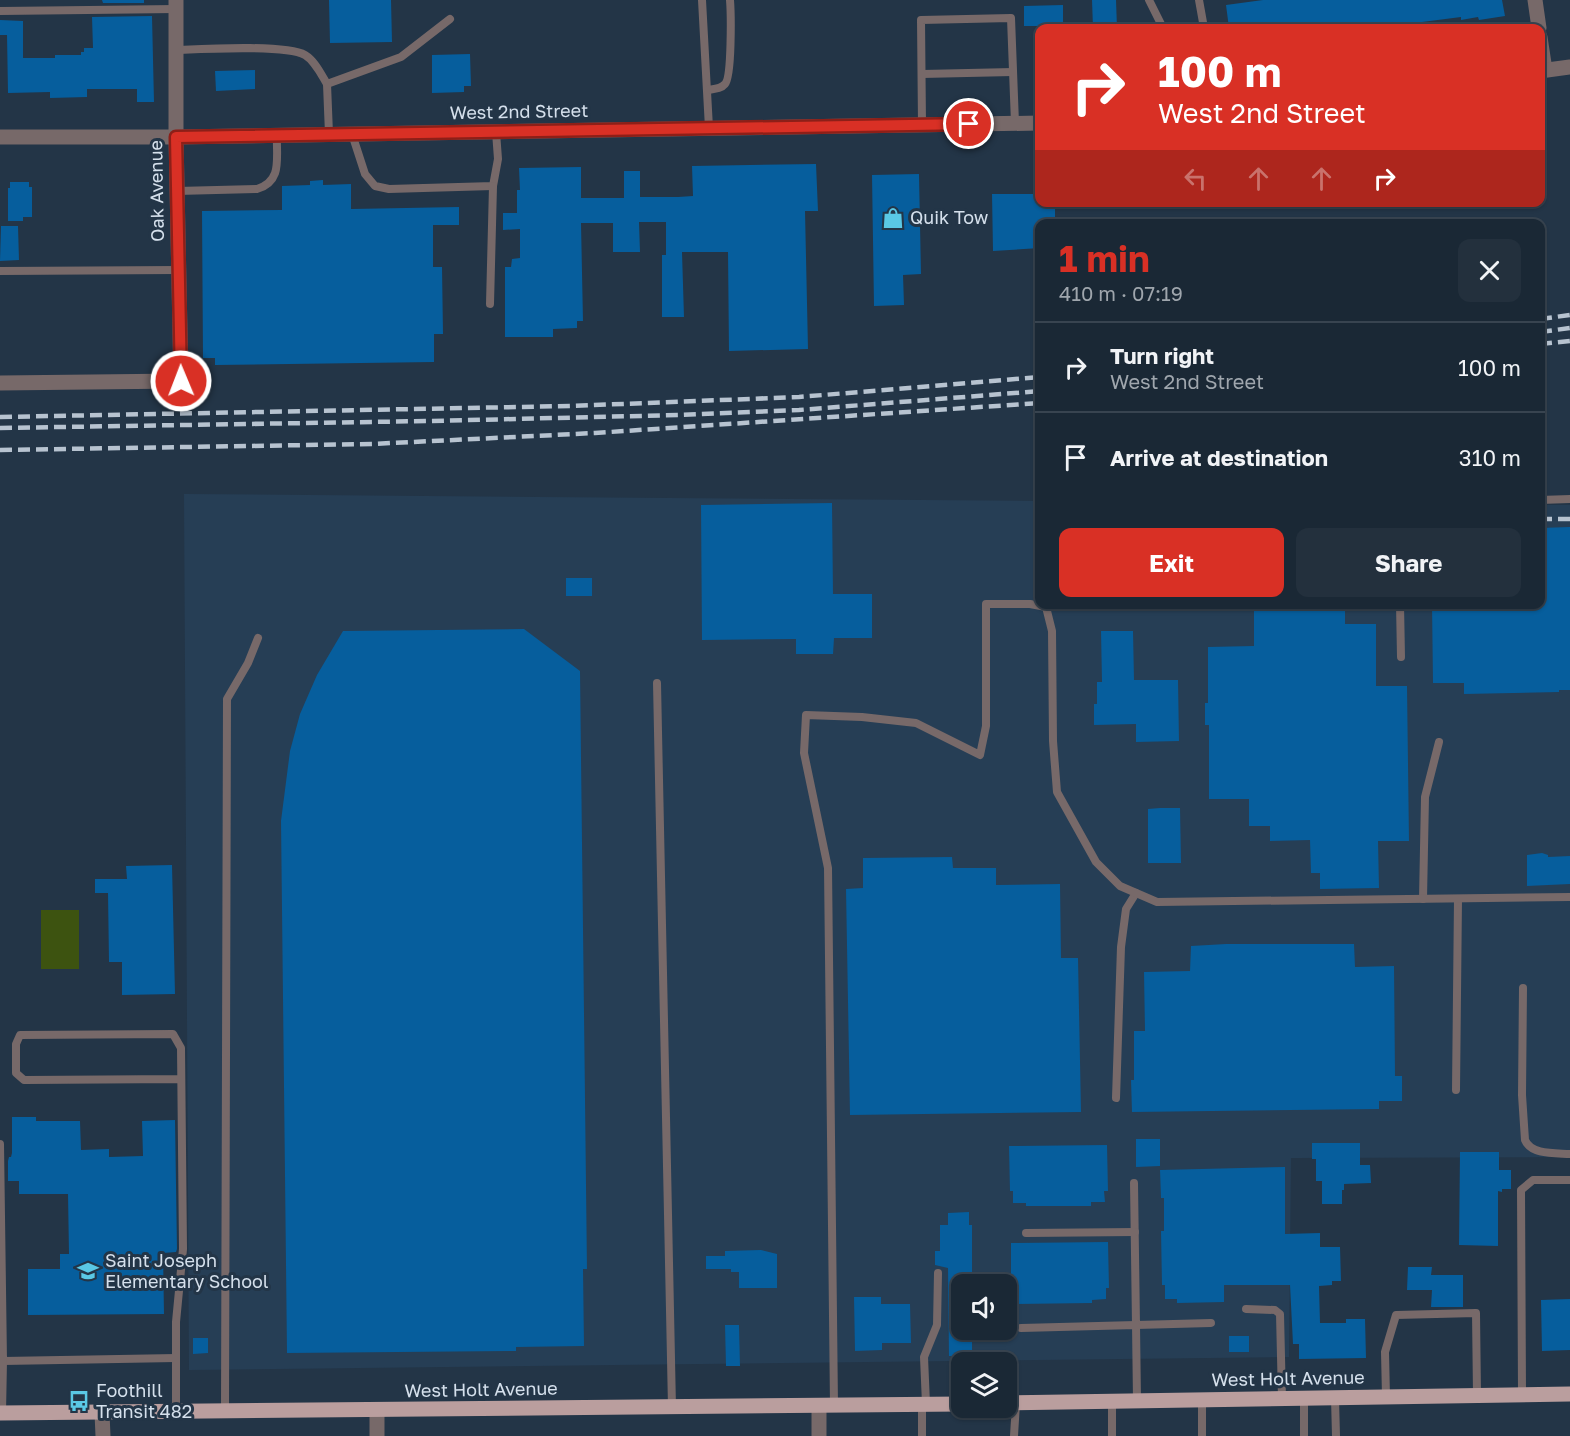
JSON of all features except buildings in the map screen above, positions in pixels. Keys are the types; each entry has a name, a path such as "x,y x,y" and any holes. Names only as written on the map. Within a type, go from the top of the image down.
{"main road":[{"name":"West Holt Avenue","path":"1017,1403 1570,1394"},
{"name":"West Holt Avenue","path":"1,1413 951,1404"}],"street":[{"path":"1535,0 1538,24"},
{"name":"Oak Avenue","path":"0,383 181,381 176,4"},
{"path":"1545,70 1570,67"},
{"name":"West 2nd Street","path":"0,137 176,137 1035,123"},
{"path":"819,1436 826,1406"},
{"path":"377,1410 377,1436"},
{"path":"102,1413 103,1436"}],"lane":[{"path":"702,0 709,128"},
{"path":"708,90 722,87 728,82 730,0"},
{"path":"1149,0 1161,24"},
{"path":"1198,0 1203,24"},
{"path":"0,11 176,4"},
{"path":"327,84 400,57 450,18"},
{"path":"922,125 921,20 1011,18 1015,123"},
{"path":"176,50 259,48 297,51 307,56 327,84 329,134"},
{"path":"922,74 1013,72"},
{"path":"490,304 493,186 498,159 496,132"},
{"path":"352,134 365,174 375,186 389,189 493,186"},
{"path":"177,190 257,189 267,186 275,174 276,135"},
{"path":"0,271 178,270"},
{"path":"1545,500 1570,499"},
{"path":"826,1406 828,868 804,753 806,715 862,717 916,723 980,755 986,726 986,604 1035,605"},
{"path":"1046,609 1052,631 1053,741 1057,792 1096,862 1120,886 1156,902 1570,897"},
{"path":"1400,609 1401,657"},
{"path":"225,1412 227,699 248,663 258,638"},
{"path":"657,683 672,1407"},
{"path":"1423,899 1425,797 1439,742"},
{"path":"1116,1098 1121,947 1126,909 1136,893"},
{"path":"1456,1090 1458,898"},
{"path":"1523,988 1522,1095 1525,1140 1534,1150 1570,1154"},
{"path":"176,1412 176,1322 183,1249 182,1079 181,1048 173,1034 20,1035 16,1044 16,1072 24,1080 182,1079"},
{"path":"0,1144 1,1413"},
{"path":"1522,1394 1521,1190 1533,1180 1570,1180"},
{"path":"1134,1183 1137,1401"},
{"path":"1026,1233 1135,1232"},
{"path":"922,1436 924,1357 937,1324 938,1273"},
{"path":"1246,1310 1275,1310 1280,1314 1282,1399"},
{"path":"1386,1397 1385,1352 1396,1315 1476,1313 1477,1395"},
{"path":"1021,1328 1211,1323"},
{"path":"1,1361 176,1358"},
{"path":"1304,1398 1304,1436"},
{"path":"1335,1398 1336,1436"},
{"path":"1202,1400 1202,1436"},
{"path":"1112,1401 1112,1436"},
{"path":"1012,1418 1014,1436"}],"shaded area":[{"path":"184,494 1035,501 1035,609 1545,609 1545,505 1570,505 1570,1157 1291,1158 1289,1357 1017,1360 1017,1352 951,1352 951,1361 189,1370"}],"green space":[{"path":"41,910 79,910 79,969 41,969"}],"railway":[{"path":"1545,318 1570,315"},
{"path":"1545,331 1570,328"},
{"path":"1545,344 1570,341"},
{"path":"0,417 570,406 799,397 1035,377"},
{"path":"0,428 679,415 799,410 1035,391"},
{"path":"0,450 372,444 595,433 1035,403"},
{"path":"1545,519 1570,519"}],"place":[{"name":"Quik Tow","path":"893,218"},
{"name":"Saint Joseph Elementary School","path":"88,1271"},
{"name":"Foothill Transit 482","path":"79,1401"}],"route":[{"path":"181,381 176,137 969,124"}]}
